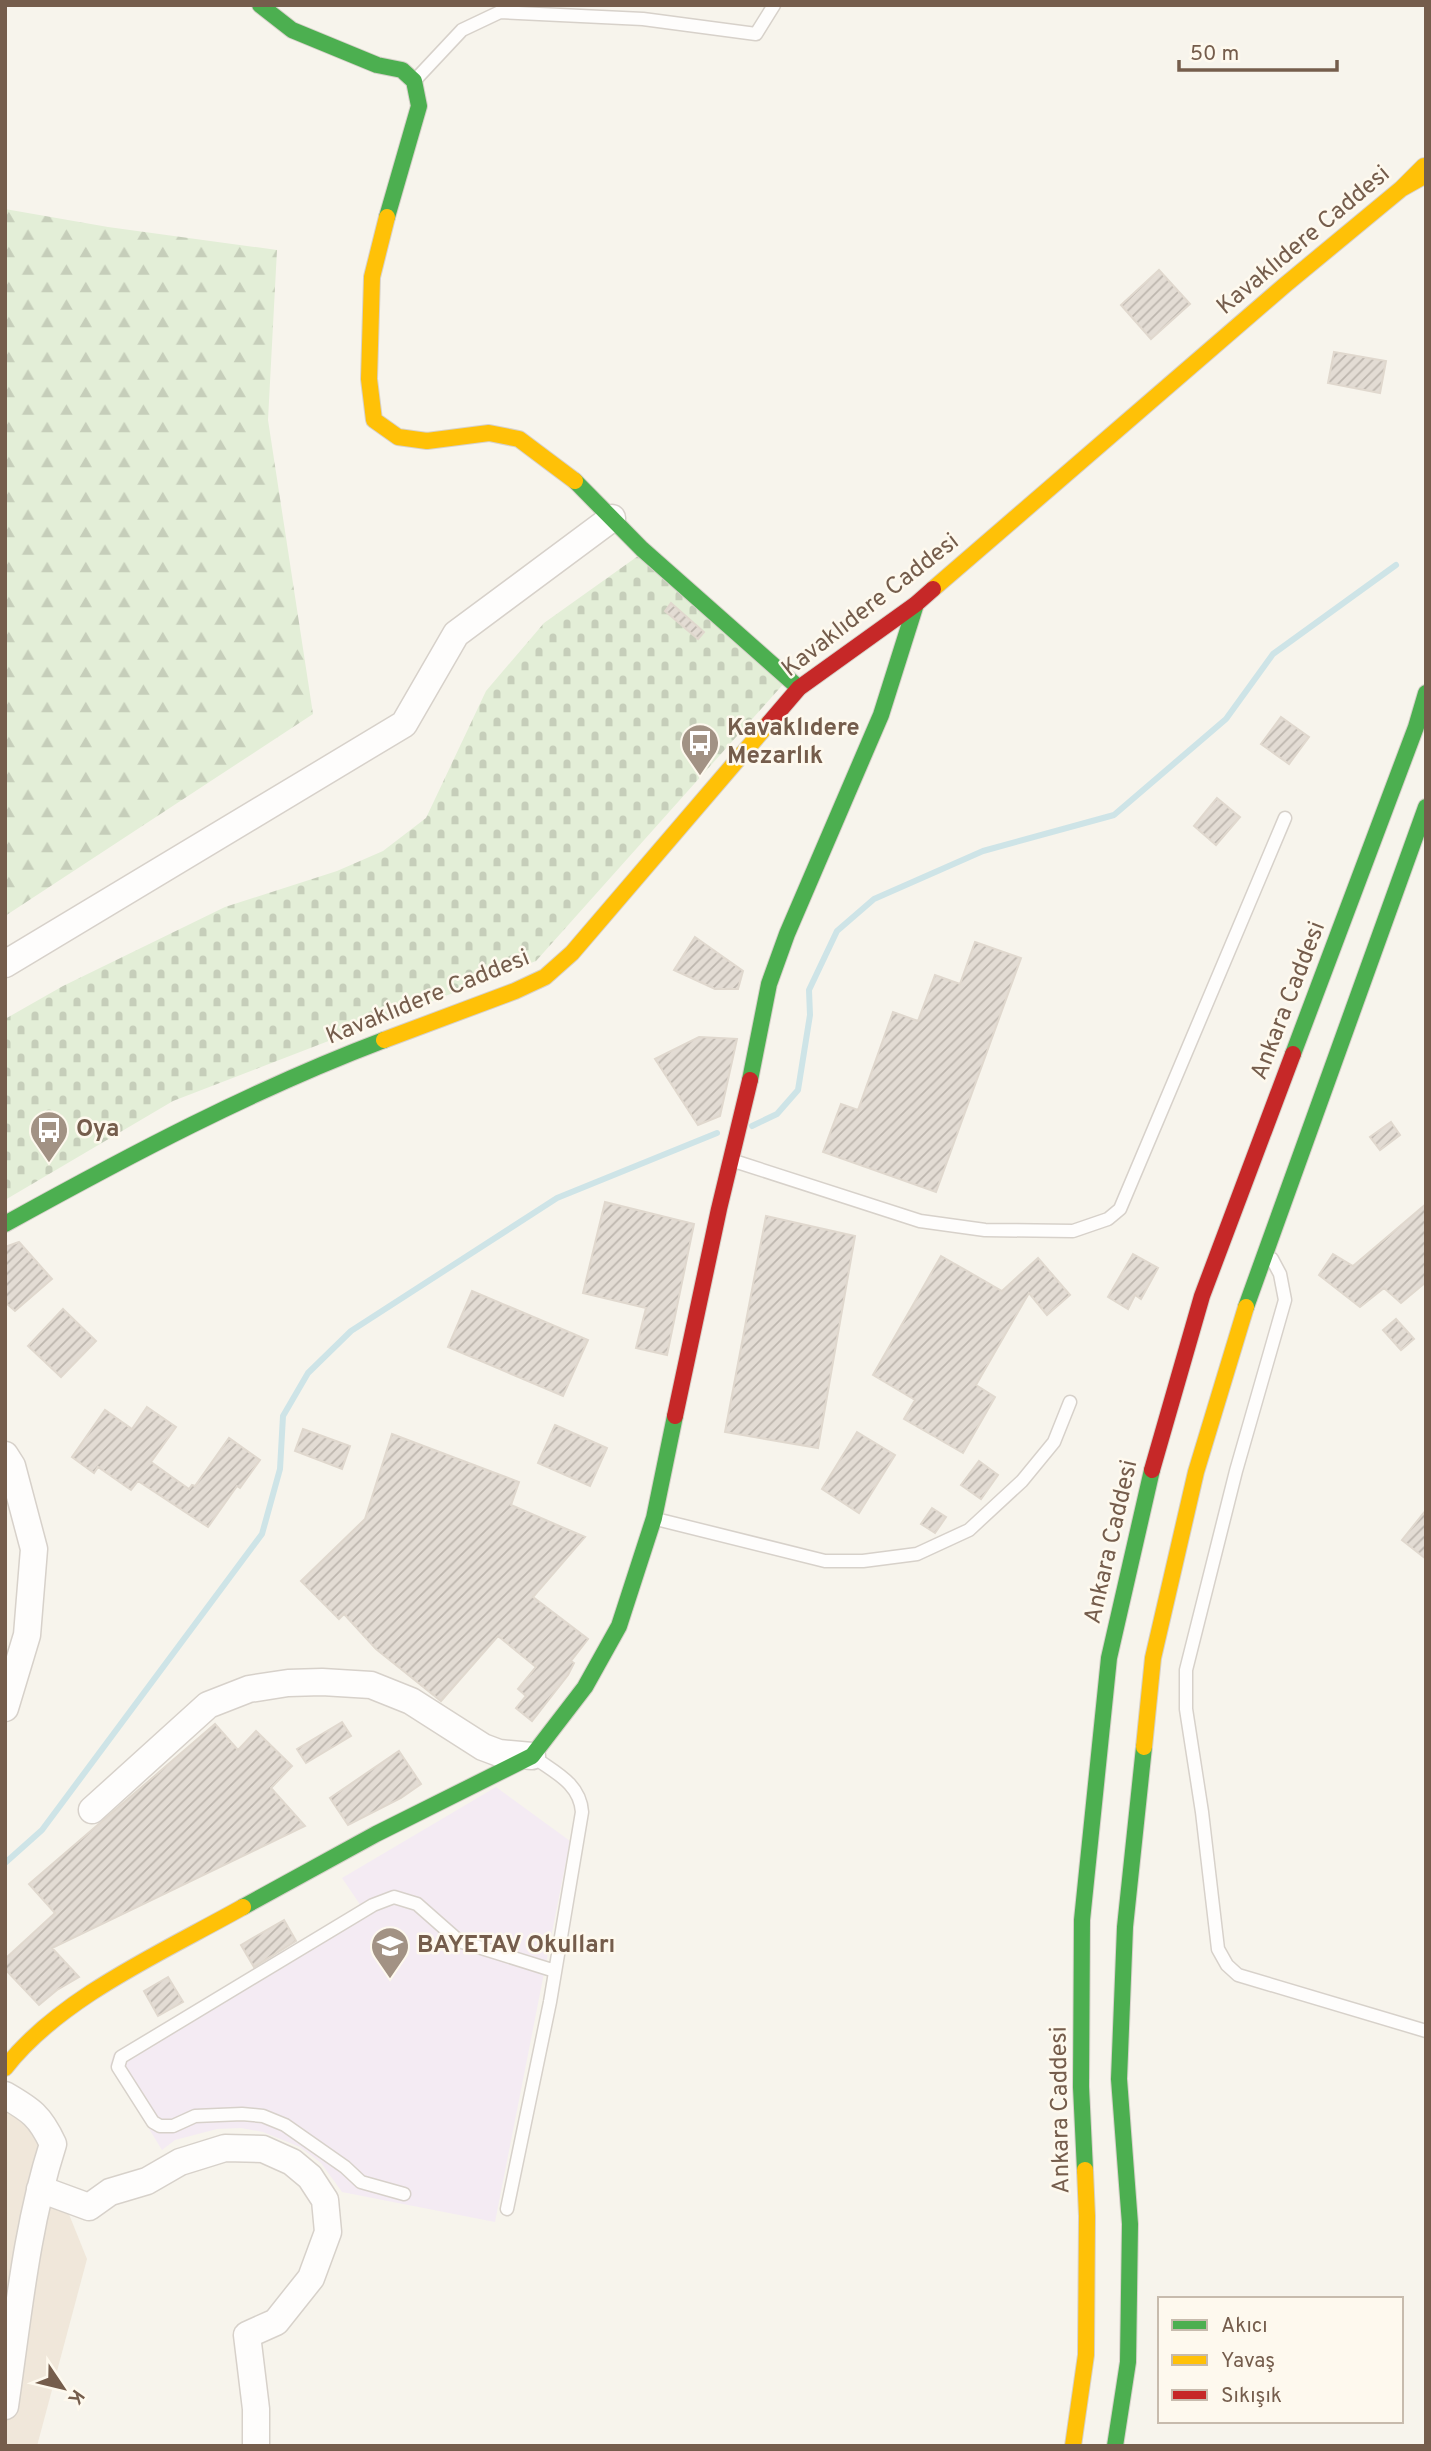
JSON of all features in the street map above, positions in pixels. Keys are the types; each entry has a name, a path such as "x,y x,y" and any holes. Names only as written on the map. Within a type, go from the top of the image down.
{"main road":[{"path":"260,5 292,30 377,65 402,70 414,81 419,106 397,176 372,277 369,379 374,420 398,437 427,440 489,433 519,439 571,477 642,549 799,688"},
{"name":"Kavaklıdere Caddesi","path":"5,1224 96,1174 244,1099 348,1054 545,978 572,953 799,688 916,604 1426,165"},
{"path":"1401,189 1426,175"},
{"path":"5,2068 19,2050 68,2008 127,1972 364,1840 532,1756 585,1687 619,1626 654,1518 731,1160 758,1048 769,984 881,715 916,604"},
{"path":"1416,727 1426,673"},
{"name":"Ankara Caddesi","path":"1073,2446 1086,2355 1087,2216 1081,2087 1082,1920 1110,1658 1156,1452 1202,1296 1416,727 1426,693"},
{"path":"1115,2446 1128,2362 1130,2224 1119,2079 1125,1927 1153,1658 1195,1472 1243,1314 1426,807"}],"street":[{"path":"5,964 404,724 456,634 612,518"},
{"path":"5,1455 12,1466 34,1549 27,1635 5,1708"},
{"path":"92,1810 208,1705 248,1689 288,1683 371,1685 411,1701 483,1747 499,1753 532,1756"},
{"path":"5,2095 27,2108 44,2124 53,2144 32,2229 5,2406"},
{"path":"40,2189 89,2207 110,2192 147,2181 180,2162 225,2148 263,2150 292,2162 310,2177 325,2200 328,2232 312,2277 276,2322 247,2335 256,2409 256,2446"}],"lane":[{"path":"414,81 462,30 500,12 643,19 756,34 774,5"},
{"path":"731,1160 920,1221 985,1230 1073,1231 1108,1219 1120,1209 1285,818"},
{"path":"1267,1250 1280,1274 1285,1300 1236,1471 1186,1670 1186,1709 1202,1812 1218,1949 1227,1965 1238,1975 1426,2031"},
{"path":"654,1518 825,1561 863,1561 917,1553 969,1530 1022,1481 1054,1442 1070,1402"},
{"path":"507,2209 555,1971 582,1812 581,1800 575,1788 532,1756"},
{"path":"404,2194 361,2182 345,2167 285,2125 262,2116 242,2113 195,2116 173,2126 160,2126 153,2122 118,2067 121,2057 373,1905 394,1897 417,1905 459,1941 555,1971"}],"shaded area":[{"name":"BAYETAV Okulları","path":"496,1787 570,1841 495,2222 342,2192 321,2163 300,2147 263,2132 241,2128 217,2129 175,2140 162,2150 110,2065 114,2053 361,1906 342,1878"},
{"path":"5,2090 37,2135 87,2259 37,2446 5,2446"}],"green space":[{"path":"5,209 108,227 277,250 268,420 313,714 5,916"},
{"path":"638,556 787,680 536,961 173,1101 5,1200 5,1019 63,986 225,907 337,871 383,851 426,818 486,691 544,623"}],"building":[{"path":"1159,270 1190,304 1151,339 1121,305"},
{"path":"1334,352 1386,361 1380,393 1328,383"},
{"path":"671,603 704,632 698,639 665,611"},
{"path":"1281,717 1309,737 1289,764 1261,744"},
{"path":"1217,798 1240,817 1216,845 1194,826"},
{"path":"695,937 743,971 738,989 715,989 674,970"},
{"path":"975,942 1021,958 936,1192 823,1152 841,1104 858,1110 893,1012 918,1021 935,975 960,984"},
{"path":"699,1037 737,1039 720,1116 698,1125 655,1059"},
{"path":"1391,1122 1400,1135 1380,1150 1370,1137"},
{"path":"605,1202 694,1224 667,1355 636,1348 646,1308 583,1293"},
{"path":"1426,1204 1426,1282 1401,1303 1384,1288 1360,1307 1319,1275 1333,1254 1353,1266"},
{"path":"766,1216 855,1236 818,1448 725,1432"},
{"path":"19,1242 52,1279 15,1311 5,1302 5,1247"},
{"path":"1133,1254 1158,1268 1141,1299 1135,1295 1128,1309 1108,1297"},
{"path":"941,1256 1002,1291 1038,1258 1070,1295 1047,1315 1029,1293 976,1385 995,1397 963,1453 904,1419 915,1400 873,1375"},
{"path":"472,1291 588,1340 563,1396 448,1347"},
{"path":"63,1309 96,1341 61,1377 28,1346"},
{"path":"1396,1319 1414,1339 1401,1350 1383,1330"},
{"path":"147,1407 176,1427 151,1462 189,1489 192,1485 195,1486 229,1438 260,1460 240,1488 237,1486 208,1527 138,1481 131,1490 98,1467 94,1473 72,1457 105,1410 132,1429"},
{"path":"555,1425 607,1448 590,1486 538,1463"},
{"path":"303,1429 350,1446 342,1469 295,1451"},
{"path":"857,1432 895,1455 859,1513 822,1489"},
{"path":"392,1434 519,1482 511,1505 585,1537 533,1597 588,1639 571,1661 574,1663 568,1675 532,1721 516,1708 526,1696 518,1689 536,1667 498,1636 441,1701 376,1649 344,1614 339,1619 301,1581 365,1519"},
{"path":"979,1461 998,1475 981,1499 961,1485"},
{"path":"932,1508 946,1517 935,1533 921,1524"},
{"path":"1426,1510 1426,1559 1402,1540"},
{"path":"342,1722 351,1736 306,1763 297,1749"},
{"path":"215,1724 238,1750 256,1731 292,1766 271,1788 305,1826 52,1948 79,1977 39,2005 5,1969 5,1959 55,1913 29,1884"},
{"path":"399,1751 421,1784 401,1798 348,1825 330,1798"},
{"path":"284,1920 296,1941 254,1967 241,1945"},
{"path":"168,1977 183,2002 158,2016 144,1991"}],"waterway":[{"path":"752,1126 777,1114 798,1090 810,1015 809,990 837,931 874,899 983,851 1114,815 1226,719 1273,654 1396,565"},
{"path":"5,1863 42,1830 262,1534 280,1469 283,1416 308,1373 351,1331 557,1198 717,1133"}],"traffic: fast":[{"path":"260,5 292,30 377,65 402,70 414,81 419,106 387,217"},
{"path":"575,481 642,549 799,688"},
{"path":"750,1080 769,984 787,934 881,715 916,604"},
{"path":"1293,1054 1416,727 1426,693"},
{"path":"1246,1307 1426,807"},
{"path":"5,1224 191,1125 286,1080 384,1040"},
{"path":"243,1907 376,1834 532,1756 585,1687 619,1626 654,1518 675,1416"},
{"path":"1085,2170 1081,2087 1082,1920 1109,1658 1152,1470"},
{"path":"1115,2446 1128,2362 1130,2224 1119,2079 1125,1927 1144,1747"}],"traffic: slow":[{"path":"933,589 1285,285 1401,189 1424,166"},
{"path":"1401,189 1426,175"},
{"path":"387,217 372,277 369,379 374,420 398,437 427,441 489,433 519,439 575,481"},
{"path":"384,1040 515,991 545,977 572,953 769,723"},
{"path":"1144,1747 1153,1658 1196,1472 1246,1307"},
{"path":"5,2068 54,2019 84,1997 115,1977 243,1907"},
{"path":"1073,2446 1086,2355 1085,2170"}],"traffic: jam":[{"path":"769,723 799,688 933,589"},
{"path":"1152,1470 1202,1296 1293,1054"},
{"path":"675,1416 719,1209 750,1080"}],"place":[{"name":"Kavaklıdere Mezarlık","path":"700,777"},
{"name":"Oya","path":"49,1164"},
{"name":"BAYETAV Okulları","path":"390,1980"}]}
